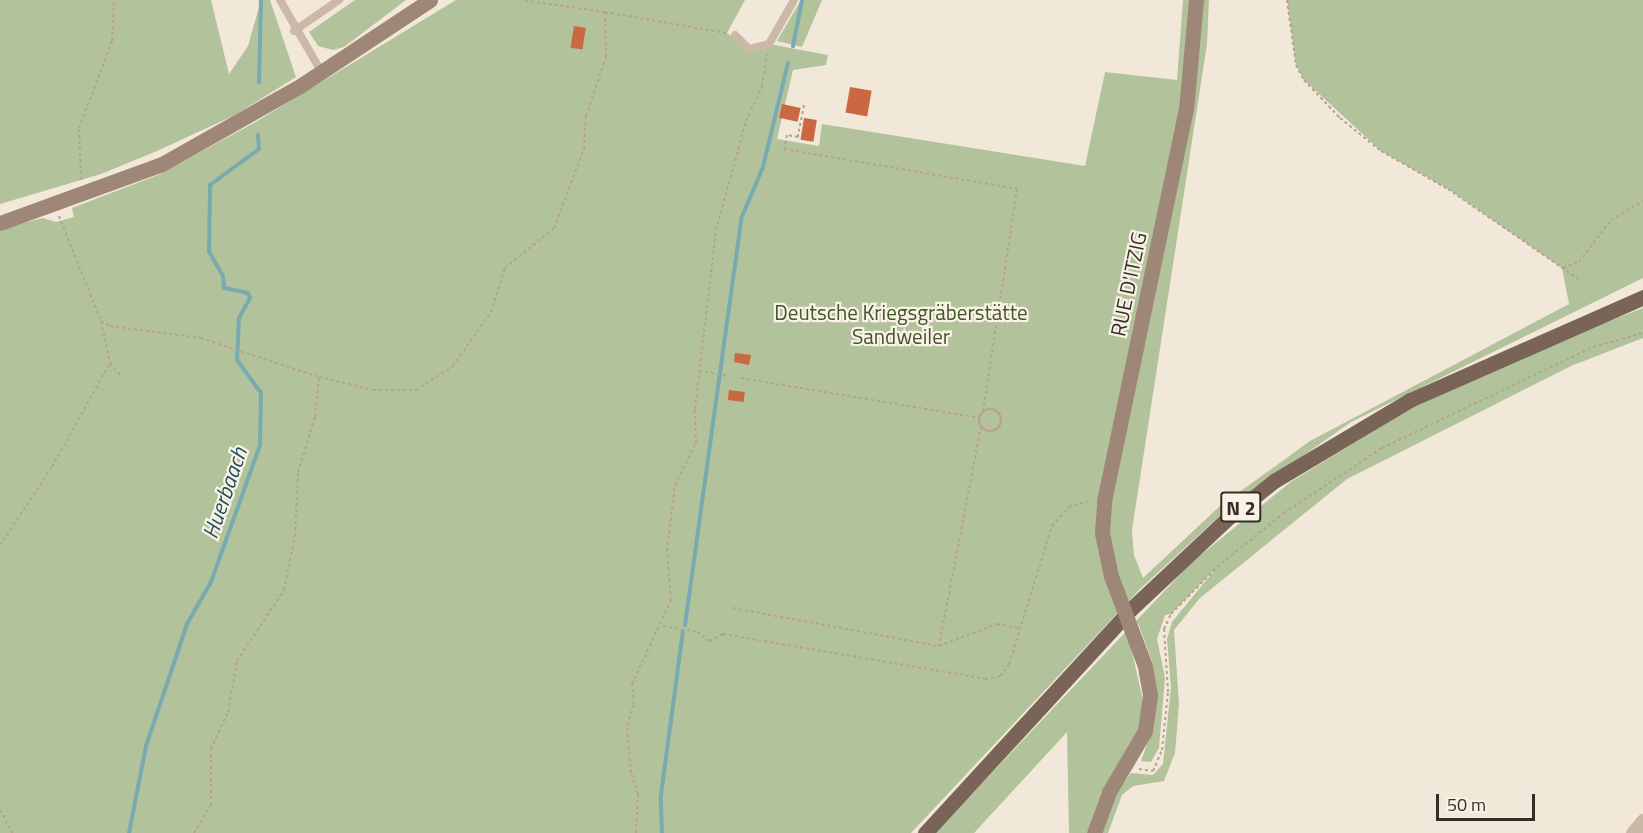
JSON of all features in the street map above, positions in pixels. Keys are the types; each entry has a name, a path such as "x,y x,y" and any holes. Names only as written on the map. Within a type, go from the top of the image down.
{"main road":[{"name":"N 2","path":"925,833 1132,608 1229,517 1274,482 1410,400 1643,297"}],"street":[{"path":"0,223 55,206 162,164 322,73 430,0"},
{"name":"RUE D'ITZIG","path":"1127,767 1148,716 1145,666 1111,576 1102,533 1104,501 1186,110 1197,0"},
{"path":"1094,833 1109,792 1127,767"},
{"path":"1633,833 1643,821"}],"lane":[{"path":"280,0 294,31 322,73"},
{"path":"294,31 339,0"},
{"path":"735,35 750,49 769,44 794,0"}],"path":[{"path":"83,195 76,147 79,128 112,41 114,0"},
{"path":"522,0 735,35"},
{"path":"1287,0 1296,65 1304,80 1340,118 1381,151 1448,189 1580,280"},
{"path":"101,321 201,338 319,377 373,390 416,390 453,366 491,312 505,267 554,228 584,149 586,116 603,73 605,12"},
{"path":"636,833 638,794 627,725 634,704 632,684 663,626 671,600 667,551 675,485 696,443 699,371 716,230 746,121 762,86 769,44"},
{"path":"804,105 798,137 787,135 784,149 1017,189 983,411 979,418 981,426 939,646"},
{"path":"1563,268 1579,262 1611,220 1643,201"},
{"path":"55,206 101,321 110,363 120,375"},
{"path":"1127,767 1154,771 1158,765 1168,692 1164,629 1171,614 1217,567 1340,474 1391,443 1593,347 1643,333"},
{"path":"0,545 52,467 110,363"},
{"path":"699,371 731,376"},
{"path":"194,833 211,805 211,748 228,712 237,661 284,590 294,536 298,472 315,417 319,377"},
{"path":"741,378 979,418"},
{"path":"981,426 992,431 1001,421 996,410 983,411"},
{"path":"663,626 697,632 709,641 723,634 985,679 1000,676 1009,664 1052,526 1070,507 1104,501"},
{"path":"733,608 939,646 997,624 1019,628"},
{"path":"0,810 12,833"}],"green space":[{"path":"0,0 211,0 229,74 248,46 261,0 270,0 296,77 235,115 157,151 101,174 0,204"},
{"path":"355,0 406,0 344,47 333,50 318,46 309,32"},
{"name":"Deutsche Kriegsgräberstätte Sandweiler","path":"456,0 745,0 727,33 750,49 769,44 828,55 826,65 793,70 777,139 819,146 822,124 1085,166 1105,72 1177,80 1183,0 1209,0 1207,44 1132,530 1134,555 1143,578 1220,506 1310,441 1569,304 1562,268 1448,189 1381,151 1304,80 1296,65 1287,0 1643,0 1643,278 1351,422 1225,511 1140,589 911,833 0,833 0,229 43,218 56,222 74,217 72,208 158,175 254,123"},
{"path":"801,0 822,0 802,47 777,41"},
{"path":"1643,308 1643,338 1571,366 1347,479 1200,598 1174,630 1179,704 1175,753 1164,781 1133,786 1122,795 1108,833 1100,833 1115,794 1131,773 1153,775 1163,764 1171,687 1167,639 1172,622 1217,567 1171,614 1165,615 1157,639 1165,678 1159,748 1151,762 1141,761 1154,725 1153,664 1138,623 1128,634 1144,705 1139,729 1101,793 1087,833 1069,833 1067,732 974,833 935,833 1192,562 1292,481 1408,410 1562,339"}],"building":[{"path":"574,26 586,28 582,50 571,48"},
{"path":"850,87 872,91 867,116 845,113"},
{"path":"782,104 801,108 798,122 779,118"},
{"path":"804,118 817,120 813,142 801,140"},
{"path":"735,353 751,355 749,365 734,362"},
{"path":"729,390 745,392 744,402 728,400"}],"waterway":[{"name":"Huerbaach","path":"259,82 261,0"},
{"path":"793,46 802,0"},
{"path":"685,625 741,219 763,167 788,63"},
{"name":"Huerbaach","path":"129,833 146,746 187,624 211,582 260,445 261,393 237,360 239,318 250,298 248,293 224,288 223,276 209,252 210,185 259,149 258,135"},
{"path":"662,833 661,795 683,631"}]}
